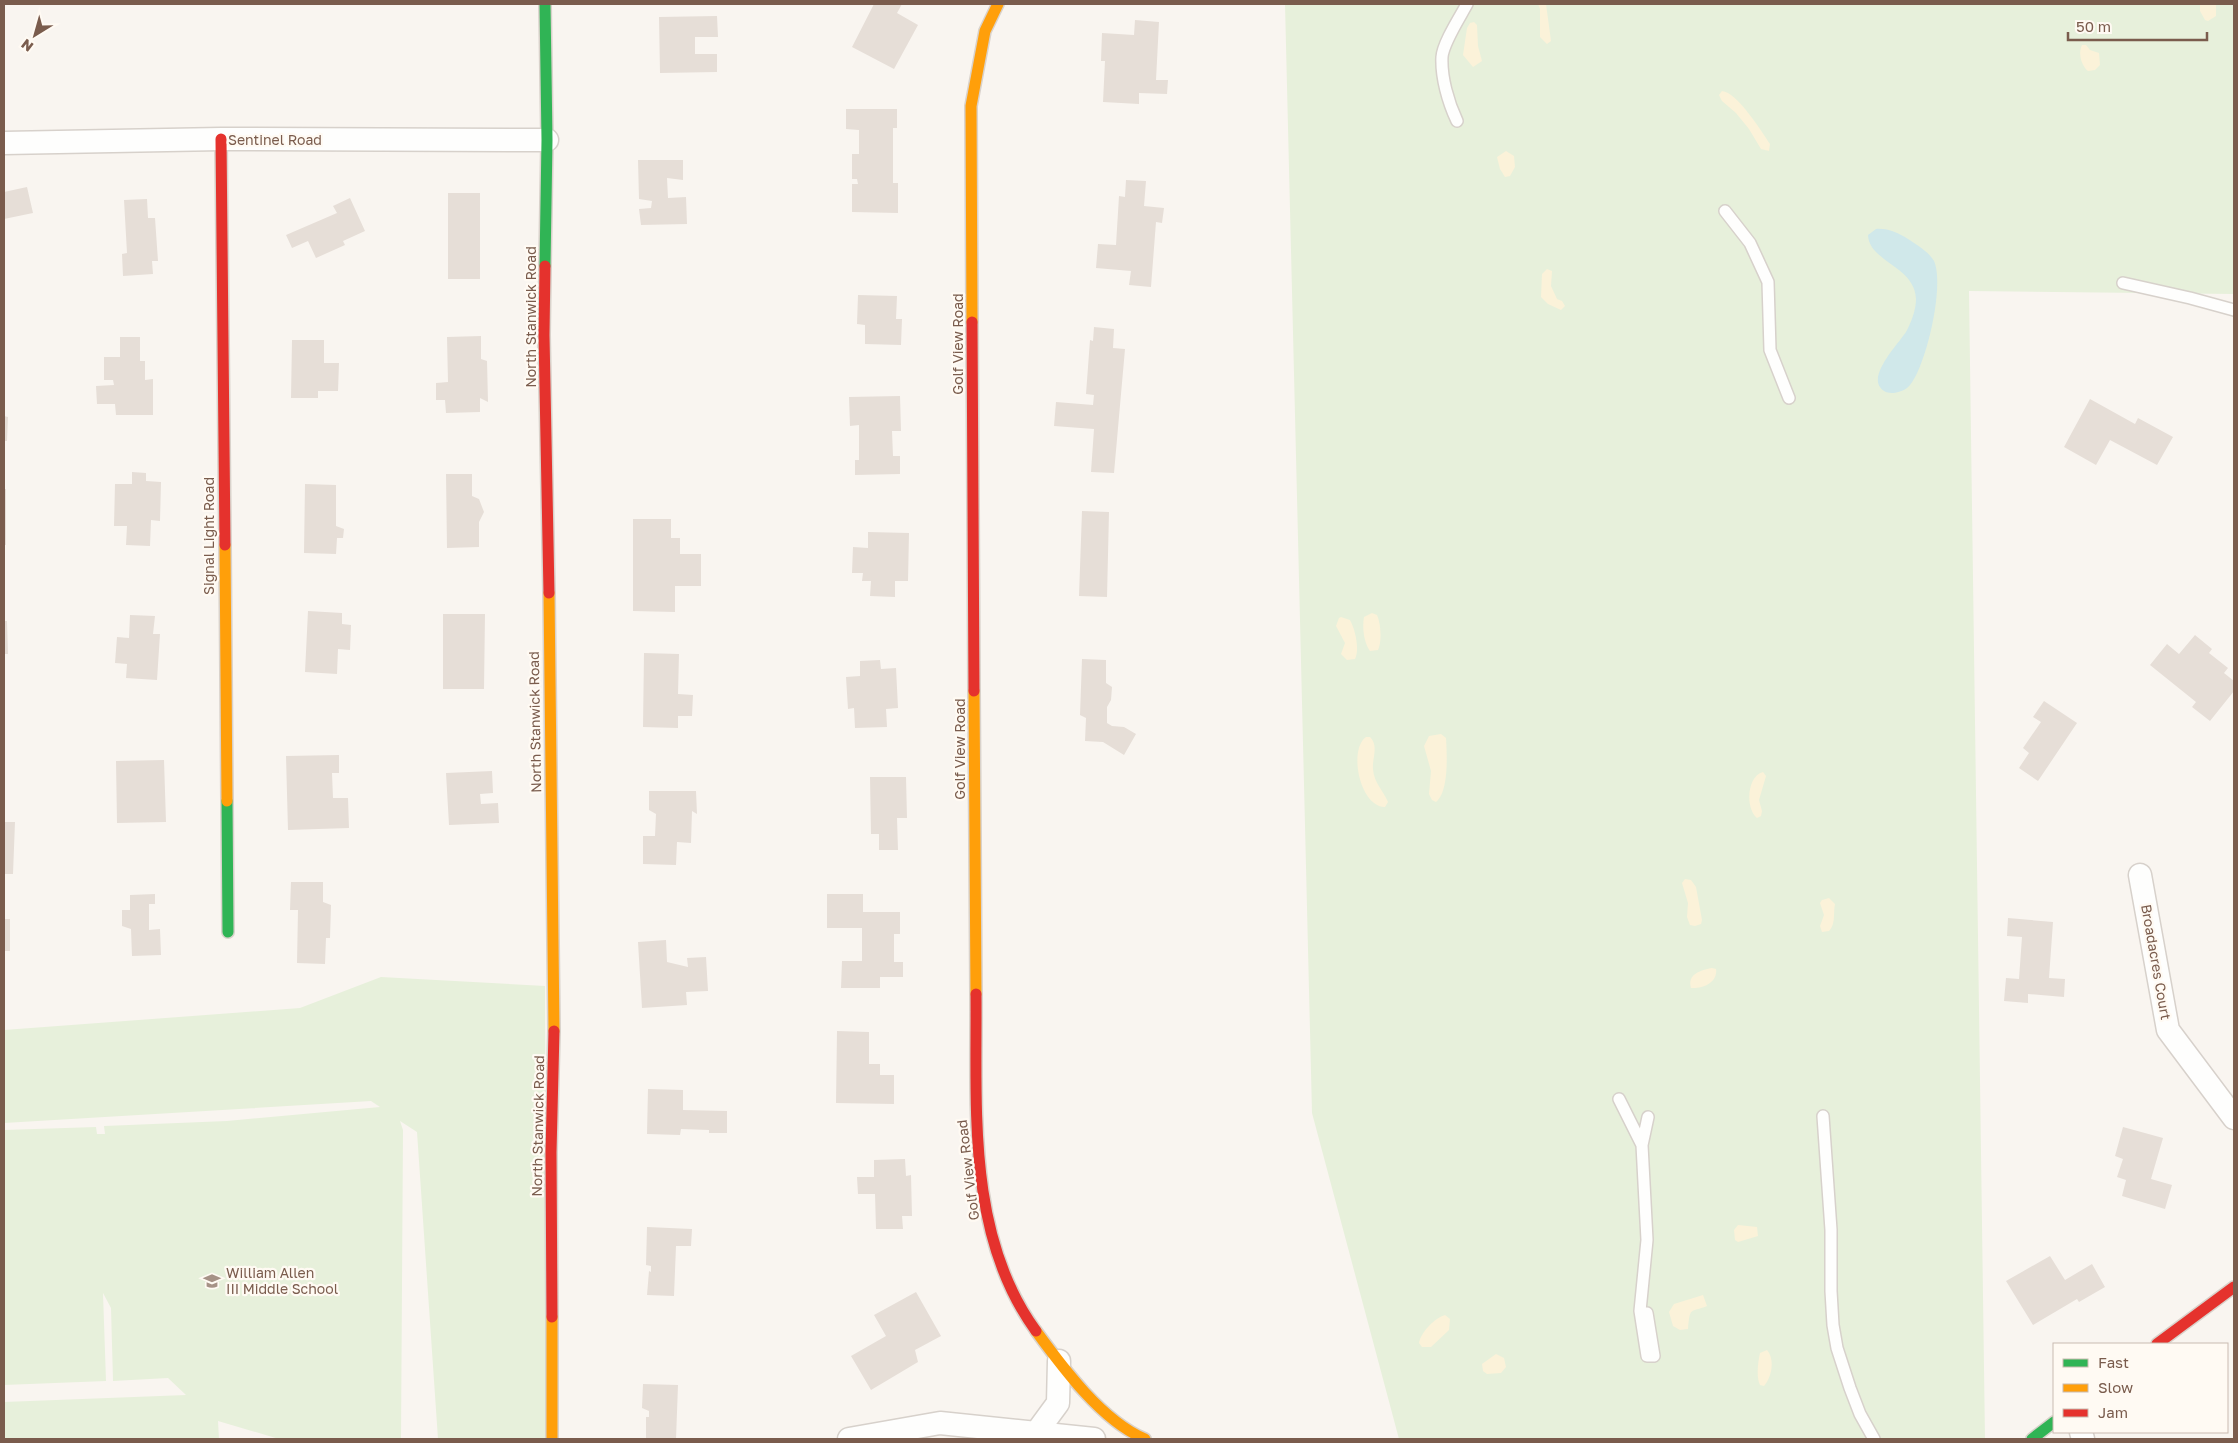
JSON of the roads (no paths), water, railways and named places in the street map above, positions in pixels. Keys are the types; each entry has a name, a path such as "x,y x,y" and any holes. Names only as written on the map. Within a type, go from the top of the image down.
{"street":[{"name":"North Stanwick Road","path":"545,4 547,140 544,335 548,452 554,1053 551,1152 552,1439"},
{"name":"Golf View Road","path":"998,4 985,31 972,106 977,1134 984,1197 996,1255 1017,1304 1059,1361 1097,1404 1135,1436 1145,1439"},
{"name":"Sentinel Road","path":"4,143 221,139 547,140"},
{"name":"Signal Light Road","path":"221,139 228,932"},
{"name":"Broadacres Court","path":"2140,875 2168,1030 2234,1118"},
{"path":"2158,1343 2234,1287"},
{"path":"1036,1433 1058,1403 1059,1361"},
{"path":"849,1439 940,1423 1094,1439"},
{"path":"2032,1439 2053,1423"}],"lane":[{"path":"1457,121 1445,87 1442,56 1449,37 1466,4"},
{"path":"1725,210 1750,243 1768,282 1770,350 1789,398"},
{"path":"2123,283 2234,310"},
{"path":"1620,1099 1642,1145"},
{"path":"1823,1116 1831,1230 1833,1325 1837,1348 1847,1380 1860,1414 1874,1439"},
{"path":"1647,1313 1654,1356 1647,1356 1640,1311 1648,1240 1642,1145 1648,1117"}],"water":[{"path":"1876,229 1885,229 1897,233 1919,246 1932,258 1937,272 1937,288 1932,325 1922,361 1910,385 1903,391 1894,393 1881,389 1878,381 1879,374 1886,359 1908,328 1914,312 1916,299 1914,288 1908,279 1901,271 1876,252 1870,244 1868,235"}],"place":[{"name":"William Allen III Middle School","path":"212,1281"}]}
